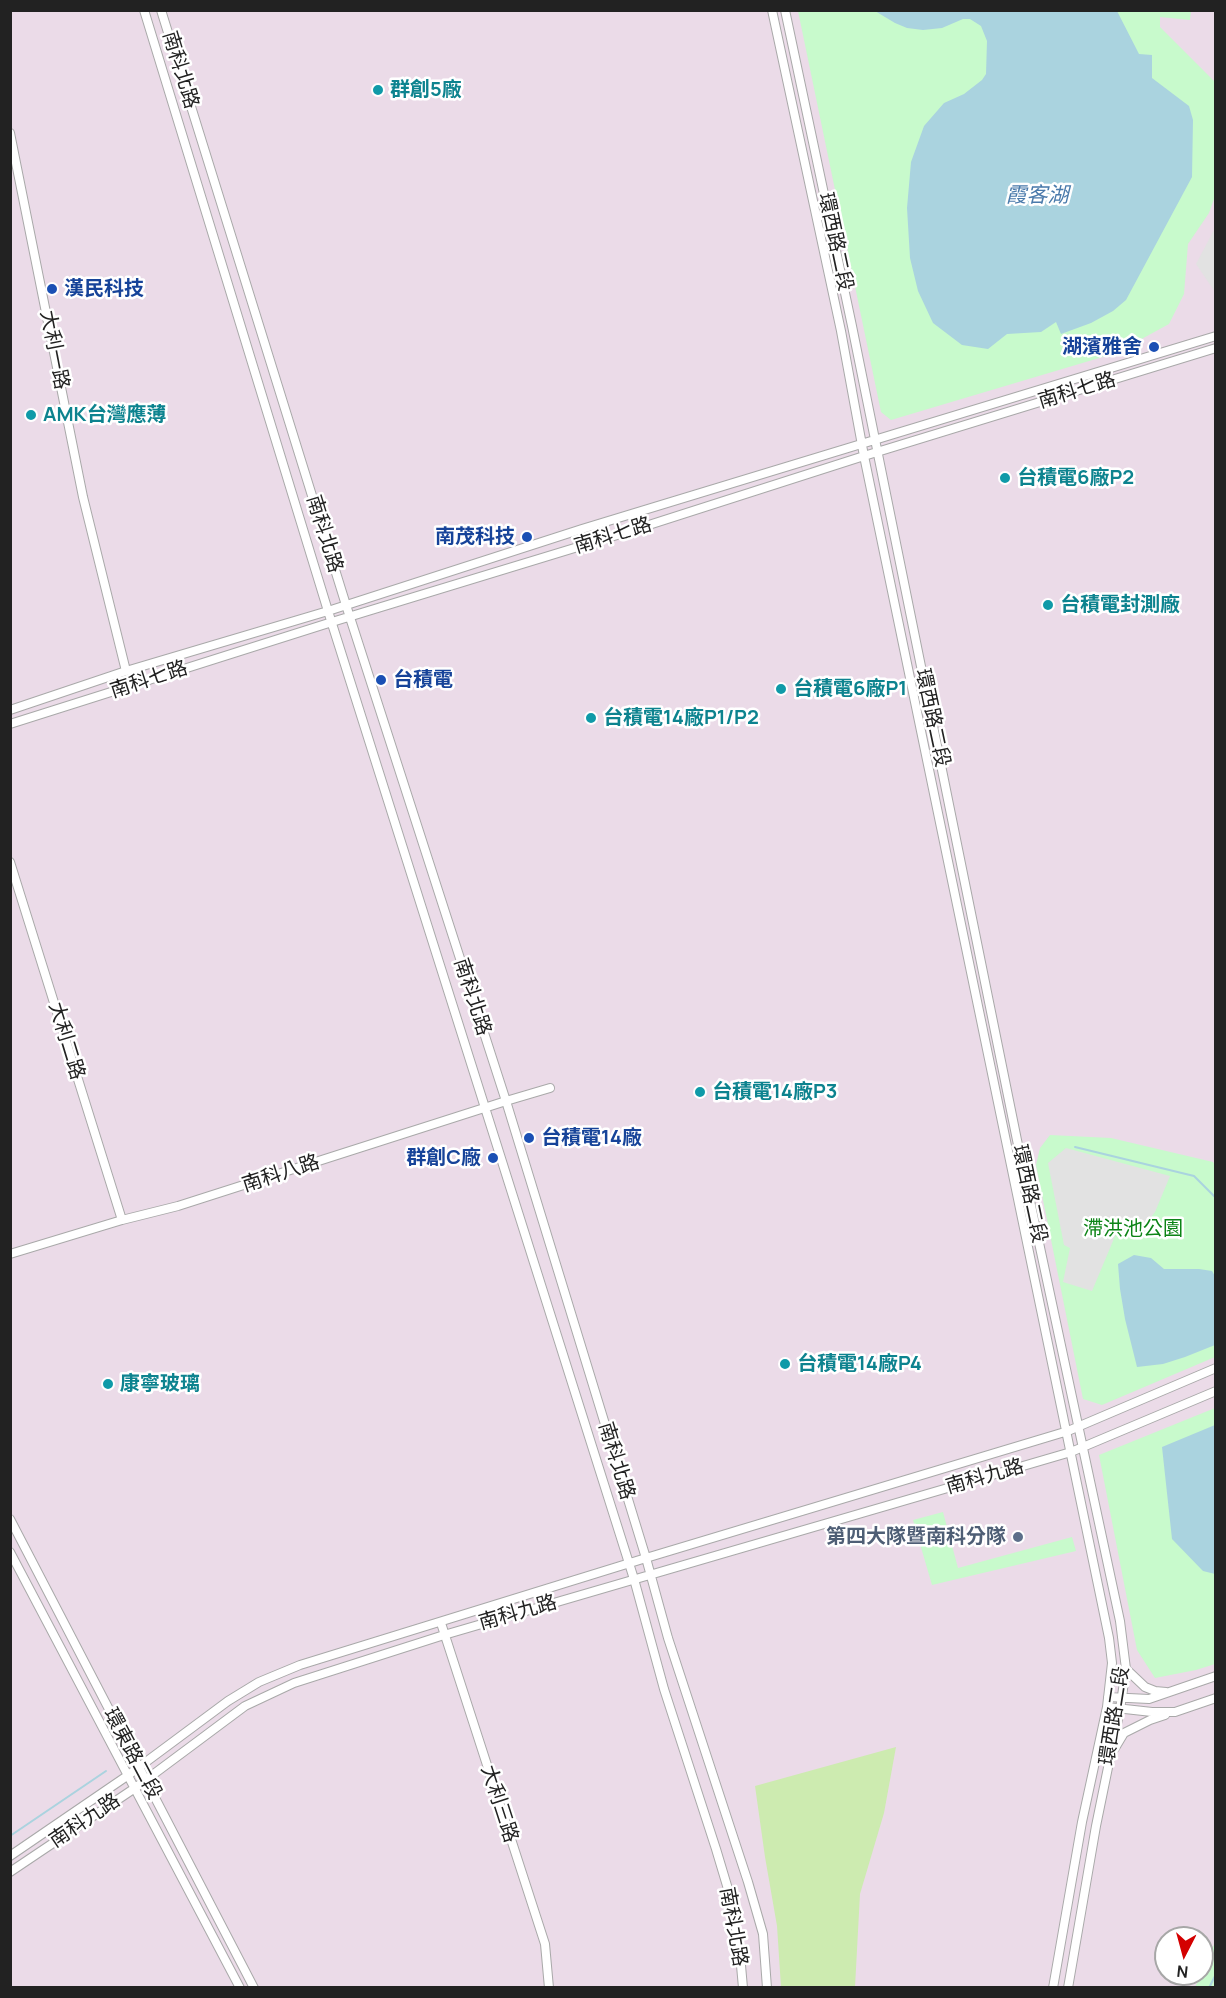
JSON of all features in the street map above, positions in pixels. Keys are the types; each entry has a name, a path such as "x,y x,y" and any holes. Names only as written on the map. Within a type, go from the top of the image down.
{"street":[{"name":"南科北路","path":"144,10 328,611 627,1564 634,1580 664,1689 731,1899 743,1988"},
{"name":"南科北路","path":"161,10 346,605 506,1101 646,1558 668,1638 748,1882 763,1934 767,1988"},
{"name":"環西路二段","path":"772,10 841,331 861,443 1068,1431 1109,1638 1112,1662 1107,1707 1082,1822 1053,1988"},
{"name":"環西路二段","path":"785,10 875,439 1017,1140 1120,1621 1126,1669 1068,1988"},
{"name":"大利一路","path":"10,133 83,497 126,671"},
{"name":"南科七路","path":"10,710 126,671 328,611 582,529 1215,336"},
{"name":"南科七路","path":"10,724 1215,348"},
{"name":"大利二路","path":"10,862 122,1220"},
{"name":"南科八路","path":"10,1254 122,1220 178,1206 550,1088"},
{"path":"1080,1426 1215,1368"},
{"path":"1083,1446 1215,1391"},
{"name":"南科九路","path":"10,1856 128,1776 228,1701 259,1682 300,1665 1080,1426"},
{"name":"南科九路","path":"10,1872 135,1788 246,1706 282,1688 444,1635 1071,1452 1083,1446"},
{"name":"環東路二段","path":"10,1520 254,1988"},
{"name":"環東路二段","path":"10,1552 240,1988"},
{"name":"大利三路","path":"441,1623 545,1944 549,1988"},
{"path":"1126,1669 1145,1687 1169,1693"},
{"path":"1108,1696 1149,1699 1215,1677"},
{"path":"1111,1756 1124,1733 1150,1720 1215,1698"},
{"path":"1107,1707 1175,1712"}],"shaded area":[{"path":"11,11 1215,11 1215,1987 11,1988"},
{"path":"1215,228 1215,292 1196,264"},
{"path":"1066,1148 1170,1176 1155,1212 1142,1229 1118,1229 1092,1291 1063,1282 1070,1248 1064,1245 1048,1163"}],"green space":[{"path":"798,11 1191,11 1190,20 1160,17 1160,27 1215,82 1215,196 1209,213 1188,244 1184,294 1169,324 1116,353 891,420 881,412"},
{"name":"滯洪池公園","path":"1050,1135 1111,1138 1213,1162 1216,1167 1215,1357 1102,1405 1083,1399 1036,1165 1040,1148"},
{"path":"1215,1408 1215,1664 1155,1678 1137,1650 1099,1455"},
{"path":"943,1512 958,1568 1072,1537 1076,1551 932,1585 913,1520"},
{"path":"896,1747 884,1813 860,1894 855,1987 781,1987 777,1926 755,1786"},
{"path":"1215,1942 1215,1987 1195,1987 1214,1986"}],"water":[{"name":"霞客湖","path":"875,11 1117,11 1139,54 1152,55 1152,78 1189,106 1193,120 1192,177 1126,300 1113,311 1091,323 1061,334 1056,322 1041,332 1007,334 988,349 962,345 933,323 918,291 910,258 907,208 911,162 924,126 944,103 964,94 986,74 987,41 981,26 970,19 963,19 942,28 923,30 907,28"},
{"path":"1134,1255 1151,1258 1164,1269 1212,1271 1216,1278 1215,1345 1163,1364 1137,1367 1125,1319 1118,1264"},
{"path":"1215,1425 1215,1574 1203,1571 1172,1539 1162,1447"}],"waterway":[{"path":"1075,1147 1194,1176 1216,1198"},
{"path":"10,1836 106,1771"},
{"path":"1209,1988 1216,1974"}],"place":[{"name":"群創5廠","path":"378,90"},
{"name":"漢民科技","path":"52,289"},
{"name":"湖濱雅舍","path":"1154,347"},
{"name":"AMK台灣應薄","path":"31,415"},
{"name":"台積電6廠P2","path":"1005,478"},
{"name":"南茂科技","path":"527,537"},
{"name":"台積電封測廠","path":"1048,605"},
{"name":"台積電","path":"381,680"},
{"name":"台積電6廠P1","path":"781,689"},
{"name":"台積電14廠P1/P2","path":"591,718"},
{"name":"台積電14廠P3","path":"700,1092"},
{"name":"台積電14廠","path":"529,1138"},
{"name":"群創C廠","path":"493,1158"},
{"name":"台積電14廠P4","path":"785,1364"},
{"name":"康寧玻璃","path":"108,1384"},
{"name":"第四大隊暨南科分隊","path":"1018,1537"}]}
